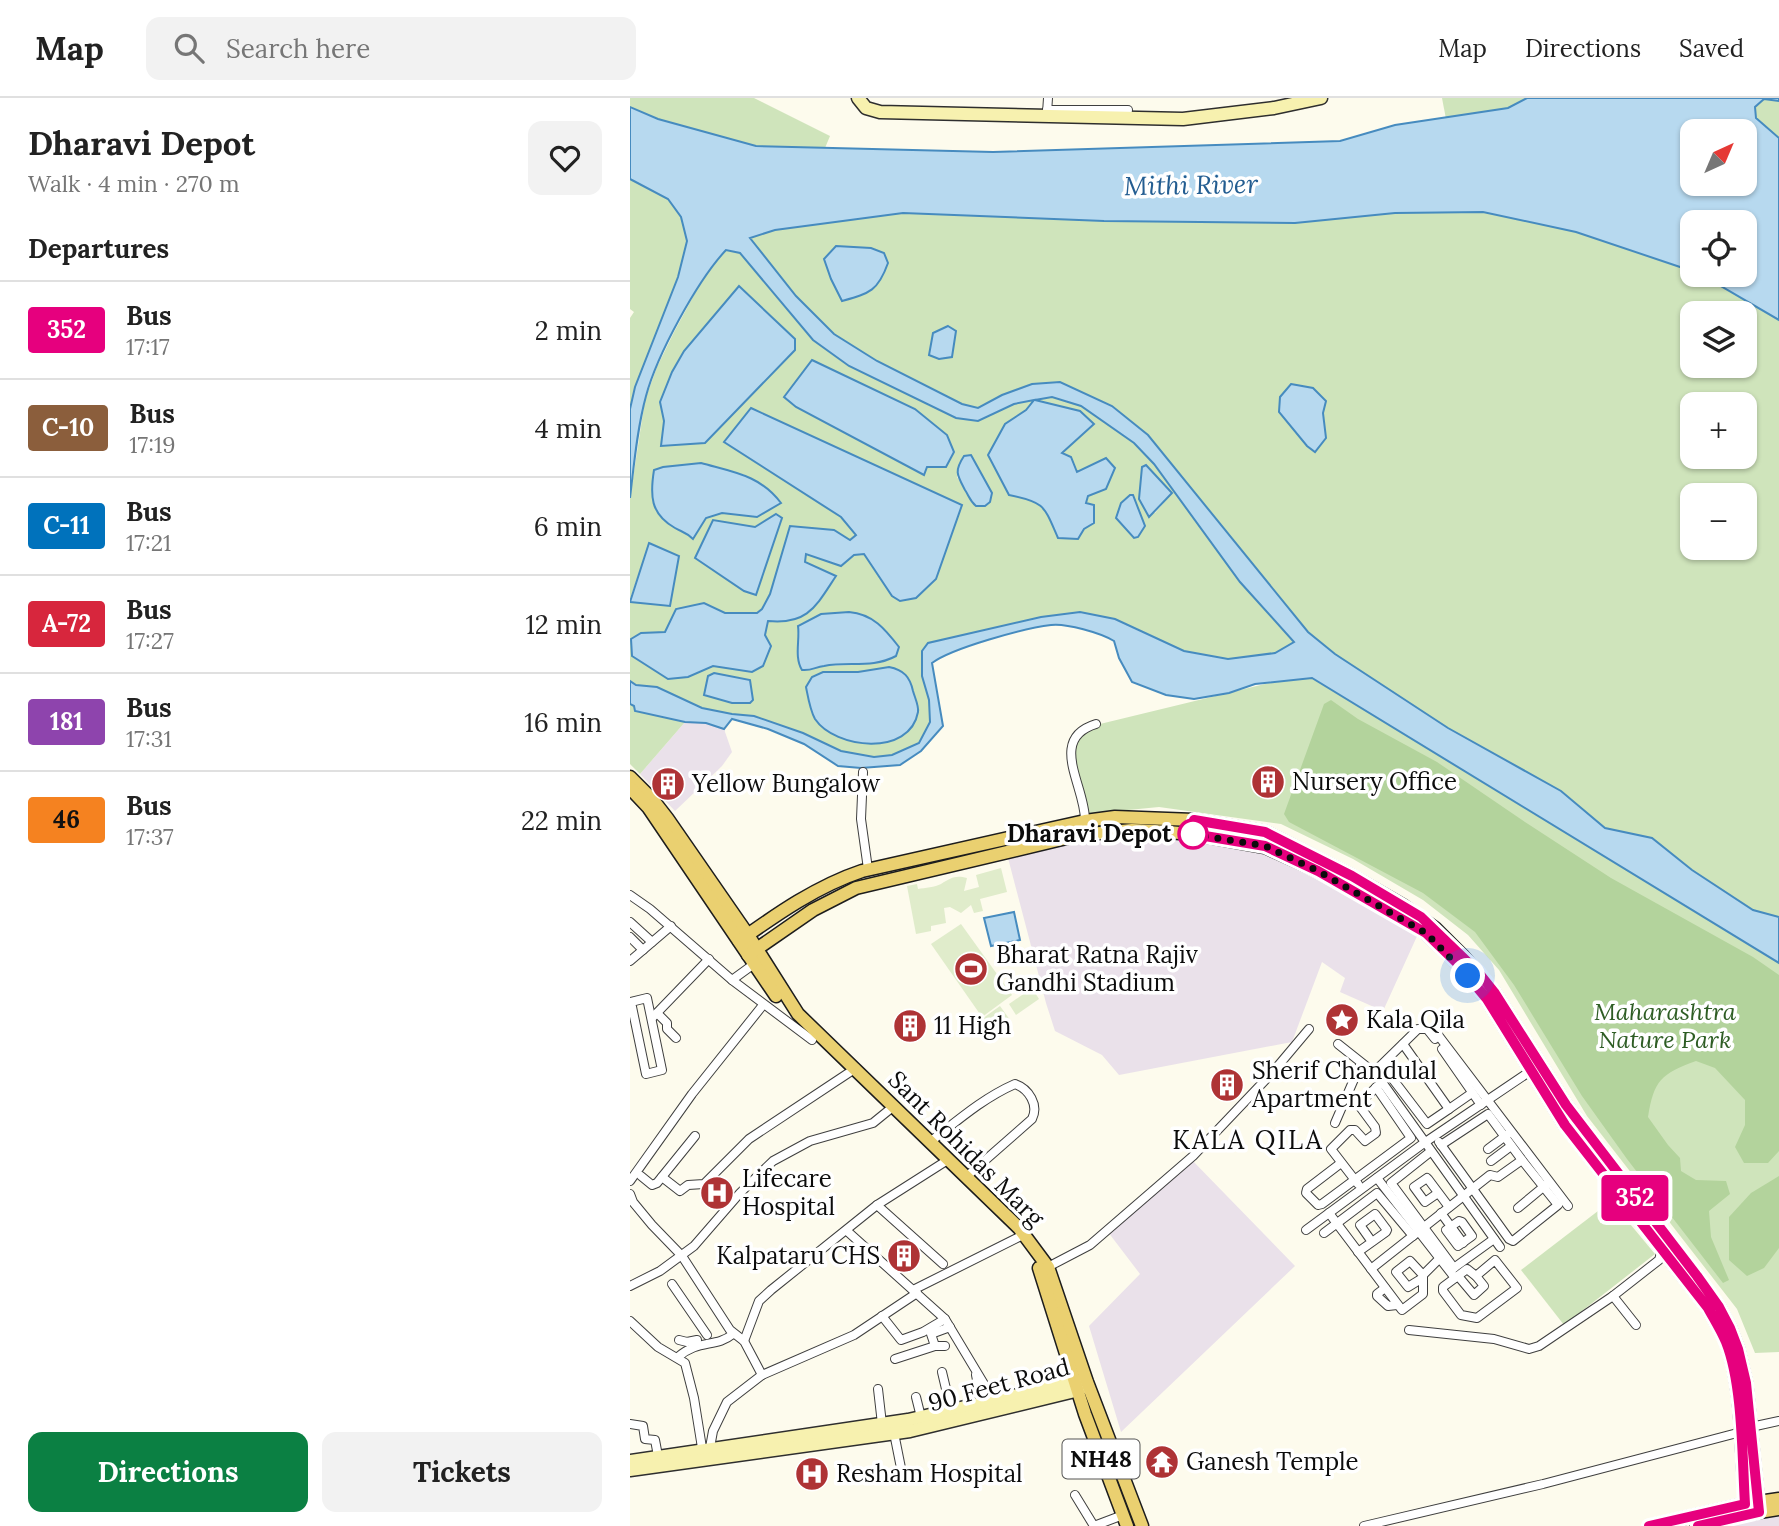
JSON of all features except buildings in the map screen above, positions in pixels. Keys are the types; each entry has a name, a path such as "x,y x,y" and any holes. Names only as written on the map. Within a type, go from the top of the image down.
{"main road":[{"path":"858,98 866,108 880,113 1128,114 1183,119 1274,108 1321,98"},
{"path":"630,777 667,818 753,956 813,909 844,893 870,884 1079,835 1132,830 1193,834 1265,846 1318,871 1426,933 1457,963 1487,999 1535,1068"},
{"path":"630,788 648,807 743,938"},
{"path":"743,938 775,915 814,893 867,869 1085,821 1115,817 1194,820 1265,832 1352,876 1421,917 1462,955 1494,992 1565,1125 1666,1245 1708,1308 1726,1341 1732,1361 1746,1430 1752,1508"},
{"path":"965,847 967,861"},
{"path":"930,854 934,869"},
{"name":"Sant Rohidas Marg","path":"753,956 794,1020 812,1040 853,1070"},
{"name":"Sant Rohidas Marg","path":"753,956 818,1036 943,1163 1019,1228 1044,1269 1106,1472 1132,1523"},
{"name":"Sant Rohidas Marg","path":"887,1105 966,1177 1044,1269"},
{"name":"Sant Rohidas Marg","path":"1080,1385 1120,1467 1132,1523"},
{"name":"90 Feet Road","path":"633,1465 865,1432 894,1433 909,1426 1080,1385"},
{"name":"90 Feet Road","path":"865,1432 882,1424 909,1426 921,1417 997,1405"},
{"name":"90 Feet Road","path":"633,1465 658,1457 706,1454"},
{"path":"1106,1472 1120,1467"},
{"path":"1698,1526 1779,1499"},
{"path":"1650,1526 1752,1508 1779,1509"}],"street":[{"path":"1047,113 1048,98"},
{"path":"1128,98 1128,114"},
{"path":"1085,821 1071,745 1079,731 1096,724"},
{"path":"863,772 860,819 867,869"},
{"path":"630,895 671,926 763,1005 812,1040"},
{"path":"630,922 652,942"},
{"path":"630,961 671,926"},
{"path":"630,937 643,950"},
{"path":"732,980 753,956"},
{"path":"655,1016 709,960"},
{"path":"655,1016 662,1070 646,1074 631,1001 648,999 655,1016 667,1023 667,1029 676,1038"},
{"path":"630,1181 692,1094 763,1005"},
{"path":"1044,1269 1090,1244 1193,1156 1272,1073 1309,1029"},
{"path":"1373,1073 1418,1029 1427,1029 1472,1093 1484,1103"},
{"path":"1435,1031 1484,1103 1546,1184 1557,1206 1513,1241 1509,1239 1435,1136"},
{"path":"1338,1044 1373,1073 1411,1138 1320,1205 1306,1193 1307,1189 1341,1163"},
{"path":"1402,1044 1449,1109"},
{"path":"1335,1124 1362,1063"},
{"path":"1382,1065 1427,1124 1472,1093"},
{"path":"1306,1230 1424,1143 1535,1068"},
{"path":"662,1177 680,1191 688,1185 708,1182 749,1139 822,1088 853,1070"},
{"path":"930,1142 971,1109 1005,1088 1015,1084 1022,1087 1035,1107 1032,1119 966,1177"},
{"path":"1379,1085 1500,1247"},
{"path":"1363,1189 1331,1149 1352,1130 1365,1141 1376,1133 1375,1127 1358,1104 1379,1085"},
{"path":"630,1286 682,1256 694,1246 740,1193 773,1161 810,1142 873,1123 887,1105"},
{"path":"1441,1145 1486,1114 1490,1115 1508,1135 1511,1146 1522,1160 1568,1206"},
{"path":"1489,1149 1508,1135"},
{"path":"641,1176 652,1185 657,1183 695,1136"},
{"path":"1491,1161 1511,1146"},
{"path":"1392,1197 1392,1181 1430,1152"},
{"path":"1370,1269 1490,1175 1499,1177 1522,1160"},
{"path":"744,1341 759,1301 793,1270 877,1206 943,1163"},
{"path":"1377,1178 1454,1273"},
{"path":"1518,1208 1546,1184"},
{"path":"1438,1193 1451,1226 1463,1243"},
{"path":"630,1194 652,1226 682,1256 732,1332 744,1341 762,1375"},
{"path":"1324,1233 1376,1194 1392,1197"},
{"path":"877,1206 943,1264"},
{"path":"1329,1213 1402,1310 1421,1297 1424,1291 1422,1277 1440,1259"},
{"path":"847,1231 944,1319 997,1405"},
{"path":"706,1454 724,1407 762,1375 854,1335 915,1292 1019,1237"},
{"path":"1476,1276 1496,1261 1517,1288 1475,1318 1461,1315 1442,1290 1454,1273 1494,1239"},
{"path":"1429,1240 1440,1259 1474,1294 1484,1286 1468,1268 1454,1273"},
{"path":"1358,1252 1372,1242"},
{"path":"1409,1330 1494,1339 1529,1349 1548,1341 1613,1296 1659,1260 1666,1245"},
{"path":"672,1284 707,1335"},
{"path":"1613,1296 1636,1325"},
{"path":"883,1316 901,1340 923,1332 944,1319"},
{"path":"630,1321 658,1347 685,1363 706,1454"},
{"path":"934,1346 931,1334 950,1327"},
{"path":"678,1357 685,1344 707,1335 720,1336 732,1332"},
{"path":"685,1344 726,1340 732,1332"},
{"path":"895,1359 934,1346 945,1346"},
{"path":"943,1372 952,1410"},
{"path":"977,1376 979,1390"},
{"path":"878,1388 882,1424"},
{"path":"916,1397 921,1417"},
{"path":"1364,1526 1543,1484 1779,1421"},
{"path":"630,1424 643,1426 645,1439 655,1440 658,1457"},
{"path":"894,1433 901,1468"},
{"path":"1075,1495 1094,1526 1132,1523"},
{"path":"1413,1514 1415,1526"}],"shaded area":[{"path":"685,722 706,723 724,729 732,752 722,766 675,811 640,774"},
{"path":"1151,838 1201,840 1267,853 1418,934 1383,1011 1340,992 1345,978 1322,962 1292,1042 1119,1075 1102,1055 1055,1031 1008,858 1072,843"},
{"path":"1189,1157 1295,1266 1121,1432 1089,1326 1140,1274 1108,1232"},
{"path":"1779,1511 1779,1526 1707,1526"}],"green space":[{"path":"630,98 754,98 830,136 825,148 756,146 657,119 630,107"},
{"path":"1442,98 1527,98 1508,108 1446,119"},
{"path":"1764,99 1779,101 1779,138 1756,118 1755,107"},
{"path":"630,179 668,199 681,217 687,241 678,277 635,387 630,409 630,318 634,312 630,309"},
{"path":"1483,212 1576,232 1680,267 1680,287 1723,287 1746,301 1680,301 1680,378 1757,378 1757,307 1779,320 1779,917 1753,910 1692,870 1652,838 1605,828 1561,791 1448,728 1335,654 1308,632 1148,435 1032,384 1002,395 978,408 962,404 877,361 834,334 796,296 750,238 775,230 903,213 1104,221 1295,223 1395,213","holes":["1280,397 1323,413 1326,438 1307,446 1280,412"]},
{"path":"726,250 740,253 813,340 849,366 978,421 1014,404 1052,397 1081,406 1134,443 1154,464 1240,582 1294,642 1275,653 1228,659 1184,651 1115,619 1080,612 1041,617 928,643 922,651 922,676 929,700 930,722 919,743 892,755 873,757 841,751 803,733 754,716 702,708 657,687 636,685 630,681 630,602 670,606 649,543 630,599 630,498 645,400 657,367 708,269","holes":["739,286 661,446 672,372 684,351","812,360 915,409 947,435 946,467 927,467 923,474 796,407 785,398","1034,401 1061,454 1078,473 1106,489 1089,495 1086,504 1046,510 1033,500 1005,424 1027,410","751,408 962,505 882,582 864,554 854,554 841,566 806,553 804,561 835,576 777,622 768,620 752,672 713,666 688,677 641,633 665,632 704,603 725,613 757,613 770,595 791,526 834,530 850,540 856,535 841,517 724,442","971,455 982,476 964,488 957,477","1146,465 1172,493 1155,513 1139,499","744,474 757,517 722,513 706,518 693,539 685,531","775,514 744,591 695,558 713,520 755,527","849,612 872,619 899,647 883,662 854,665 822,666 798,653 798,625 821,614","889,667 910,680 918,710 823,672 858,672"]},
{"name":"Maharashtra Nature Park","path":"1312,678 1779,963 1779,1352 1755,1353 1737,1309 1587,1116 1499,970 1468,935 1423,900 1353,859 1281,824 1159,807 1087,814 1073,745 1087,730 1100,724 1269,683"},
{"name":"Maharashtra Nature Park","path":"1331,700 1358,719 1437,762 1611,878 1753,957 1779,975 1779,1151 1768,1163 1744,1163 1735,1147 1745,1125 1745,1100 1715,1068 1696,1061 1667,1075 1653,1094 1648,1117 1680,1158 1681,1171 1696,1180 1726,1181 1730,1194 1709,1211 1711,1237 1729,1280 1723,1283 1627,1159 1582,1096 1514,985 1475,932 1423,893 1289,822 1284,814 1324,704"},
{"path":"630,704 635,711 685,722 640,774 630,764"},
{"path":"1001,868 1007,892 980,899 983,911 974,913 971,905 961,913 950,907 944,908 946,923 931,926 931,931 916,934 907,886 917,884 918,889 930,887 959,877 967,878 964,891 979,887 976,875"},
{"name":"Bharat Ratna Rajiv Gandhi Stadium","path":"961,924 1012,995 982,1017 931,944"},
{"path":"1032,988 1039,999 1016,1015 1009,1004"},
{"path":"1000,1006 1010,1020 985,1038 975,1024"},
{"path":"1779,1176 1779,1248 1764,1268 1747,1276 1729,1260 1729,1217 1751,1193"},
{"path":"1611,1201 1655,1254 1564,1325 1521,1270"}],"water":[{"name":"Mithi River","path":"1527,98 1779,98 1779,101 1764,99 1755,107 1756,118 1779,138 1779,320 1757,307 1757,301 1746,301 1723,287 1757,287 1757,210 1680,210 1680,267 1576,232 1483,212 1395,213 1295,223 1104,221 903,213 775,230 750,238 796,296 834,334 877,361 962,404 978,408 1002,395 1032,384 1060,382 1112,406 1148,435 1308,632 1335,654 1448,728 1561,791 1605,828 1652,838 1692,870 1753,910 1779,917 1779,963 1312,678 1255,684 1229,693 1194,699 1166,695 1132,682 1119,658 1114,641 1074,627 1039,627 972,645 932,663 943,726 921,751 900,765 861,768 838,766 804,744 768,729 732,719 724,729 706,723 685,722 635,711 630,704 630,681 636,685 657,687 702,708 754,716 803,733 841,751 874,757 892,755 919,743 930,722 929,700 922,676 922,651 928,643 1041,617 1080,612 1115,619 1184,651 1228,659 1275,653 1294,642 1240,582 1154,464 1134,443 1081,406 1052,397 1035,400 1080,411 1094,424 1062,453 1071,457 1077,472 1106,458 1115,468 1106,489 1088,496 1086,503 1094,505 1094,523 1084,529 1078,539 1058,538 1042,507 1030,500 1009,495 988,455 1005,424 1026,410 1034,400 1014,404 978,421 956,418 849,366 813,340 740,253 726,250 715,263 691,299 659,360 643,409 630,498 630,409 635,387 678,277 687,241 681,217 668,199 630,179 630,107 658,119 756,146 993,152 1340,141 1395,125 1508,108"},
{"path":"836,246 871,248 884,253 888,263 881,280 872,290 842,301 824,259"},
{"path":"739,286 795,339 795,350 705,443 661,446 664,421 660,402 672,372 684,351"},
{"path":"948,326 956,331 952,357 939,359 929,355 933,333"},
{"path":"812,360 915,409 947,435 954,452 946,467 927,467 924,475 796,407 784,397"},
{"path":"1291,384 1313,388 1326,401 1323,413 1326,438 1315,452 1279,412 1280,397"},
{"path":"751,408 962,505 936,579 916,598 900,601 892,596 864,554 854,555 841,566 806,554 805,562 836,576 810,611 793,620 768,621 765,635 771,646 763,666 752,672 713,666 688,677 668,679 632,656 631,639 641,633 665,632 676,609 704,603 725,613 757,613 770,594 790,526 834,530 850,540 856,535 841,517 724,442"},
{"path":"971,455 992,493 990,502 985,506 974,504 959,477 961,461 964,456"},
{"path":"701,463 755,480 781,503 757,517 722,513 706,518 693,539 667,523 656,510 652,496 653,479 654,470 663,467"},
{"path":"1146,465 1172,493 1149,517 1139,499 1142,467"},
{"path":"1133,495 1145,526 1138,537 1134,538 1116,518 1121,503"},
{"path":"776,514 782,518 756,595 744,591 695,558 713,520 755,527"},
{"path":"649,543 679,556 670,606 630,602"},
{"path":"849,612 872,619 883,629 899,647 896,656 869,664 821,666 802,670 798,654 798,626 821,614"},
{"path":"889,667 899,670 908,678 918,707 912,726 901,736 887,742 854,742 838,737 815,719 806,687 812,677 823,672 858,672"},
{"path":"714,673 750,680 753,700 750,703 732,703 704,695 708,676"},
{"path":"1014,912 1020,940 991,946 984,918"}],"bus line":[{"name":"352","path":"1649,1526 1745,1504 1741,1433 1732,1361 1726,1341 1708,1308 1565,1125 1487,999 1444,950 1426,933 1398,916 1290,857 1265,846 1193,834 1194,820 1265,832 1352,876 1404,906 1435,928 1494,992 1566,1105 1697,1276 1719,1307 1738,1349 1746,1383 1759,1512 1698,1526"}],"place":[{"name":"Nursery Office","path":"1268,782"},
{"name":"Yellow Bungalow","path":"668,784"},
{"name":"Dharavi Depot","path":"1193,834"},
{"name":"Bharat Ratna Rajiv Gandhi Stadium","path":"971,969"},
{"name":"Kala Qila","path":"1342,1020"},
{"name":"11 High","path":"910,1026"},
{"name":"Sherif Chandulal Apartment","path":"1227,1085"},
{"name":"Lifecare Hospital","path":"717,1193"},
{"name":"Kalpataru CHS","path":"904,1256"},
{"name":"Ganesh Temple","path":"1162,1462"},
{"name":"Resham Hospital","path":"812,1474"}],"district":[{"name":"KALA QILA","path":"1248,1140"}],"route":[{"path":"1193,834 1265,846 1318,871 1426,933 1468,976"}]}
